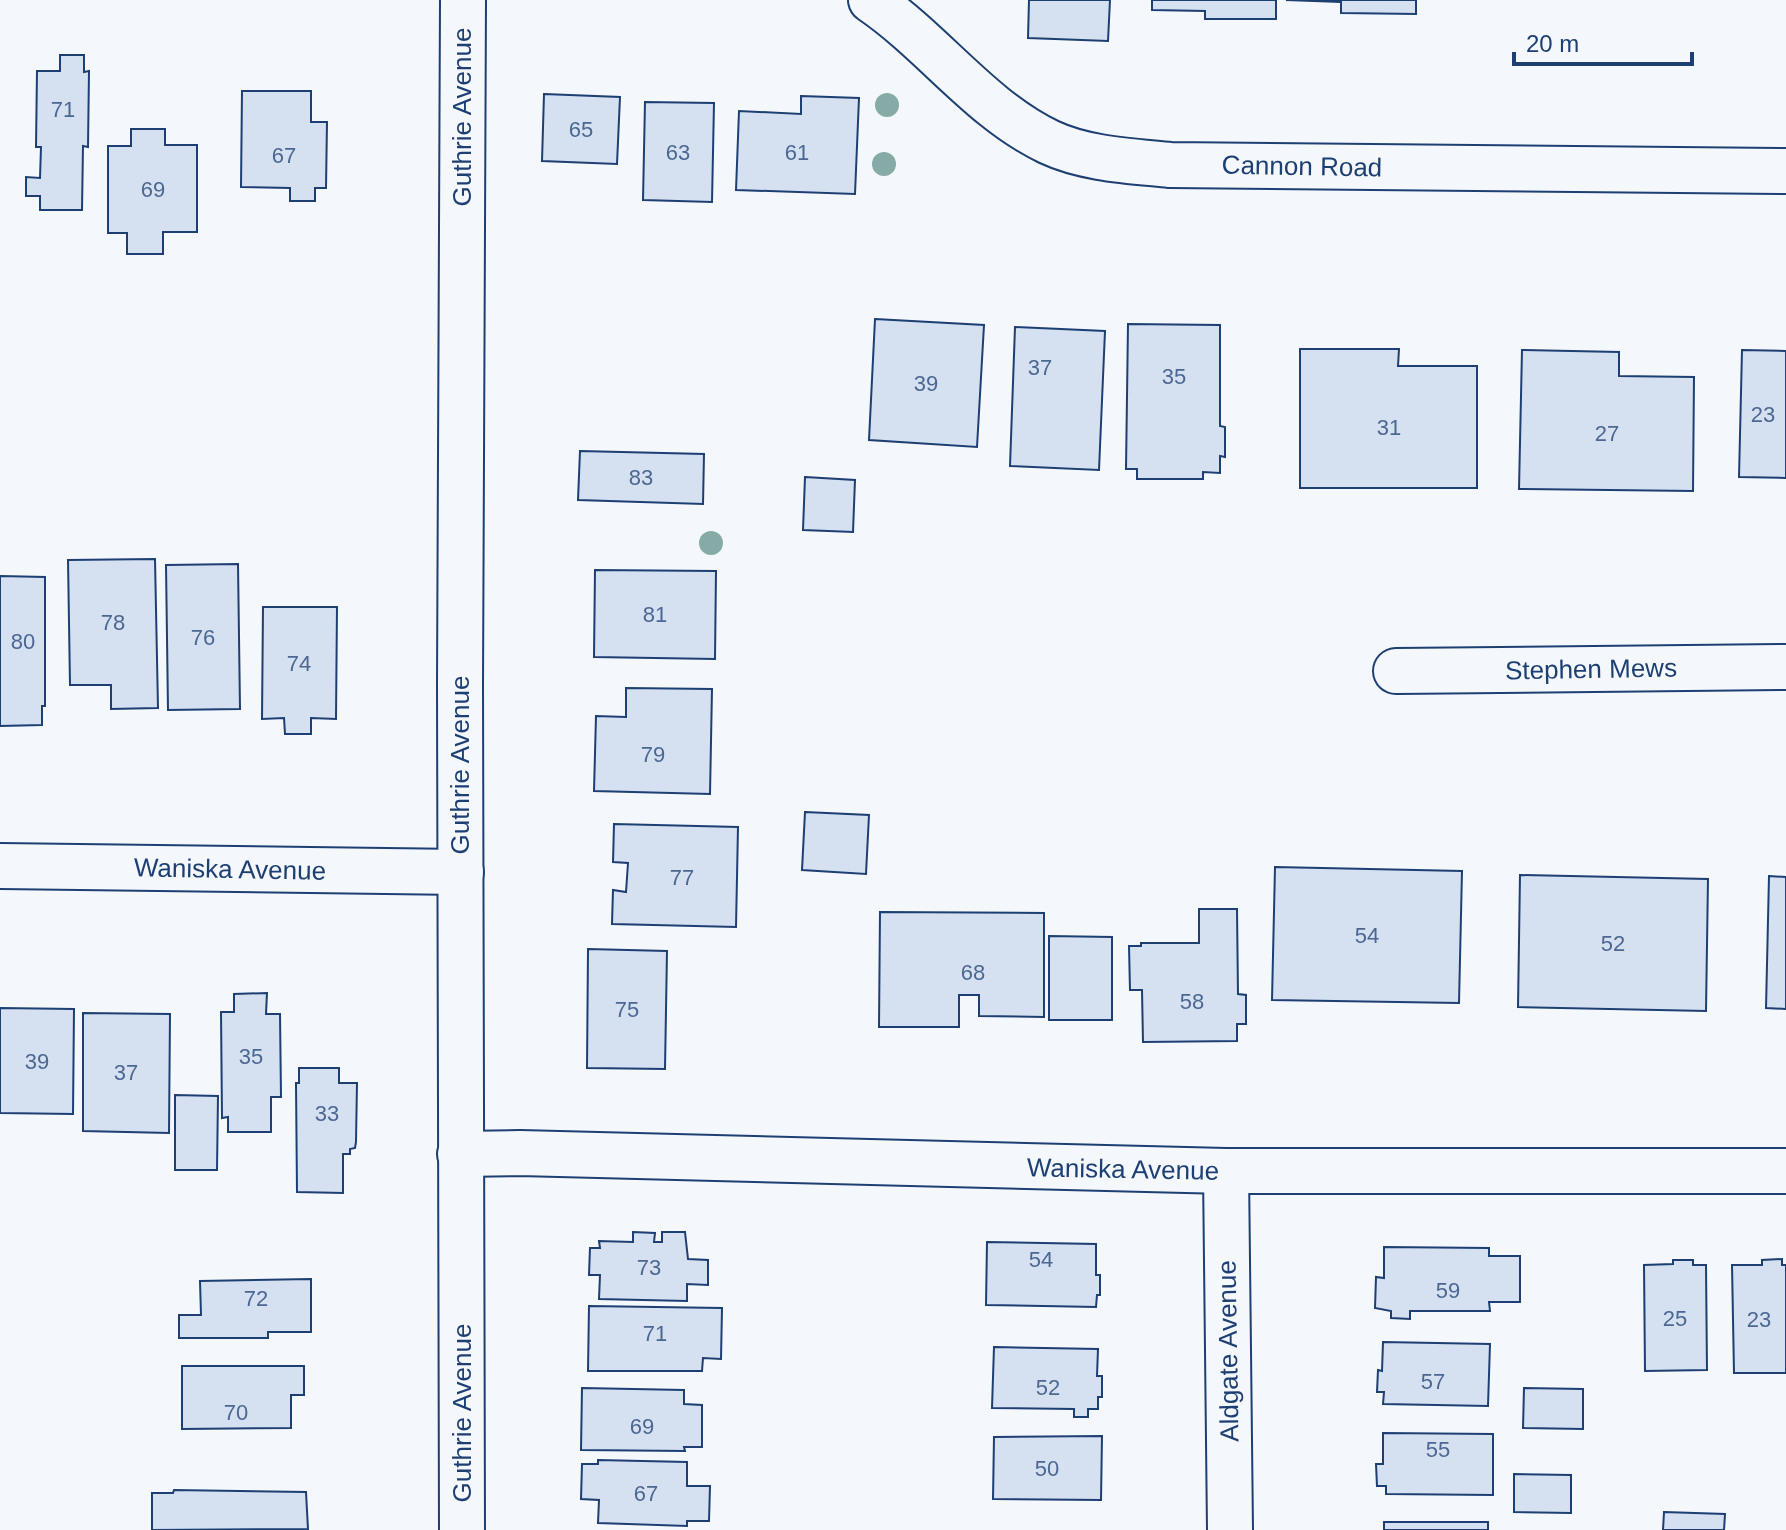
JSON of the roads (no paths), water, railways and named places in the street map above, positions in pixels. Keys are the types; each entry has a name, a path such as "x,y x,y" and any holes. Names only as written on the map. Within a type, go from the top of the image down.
{"street":[{"name":"Guthrie Avenue","path":"462,1530 463,0"},
{"name":"Cannon Road","path":"871,0 911,29 961,77 1019,125 1051,143 1119,160 1170,165 1786,171"},
{"name":"Stephen Mews","path":"1396,671 1786,667"},
{"name":"Waniska Avenue","path":"0,866 461,872"},
{"name":"Waniska Avenue","path":"460,1154 1226,1171 1786,1171"},
{"name":"Aldgate Avenue","path":"1226,1171 1230,1530"}]}
